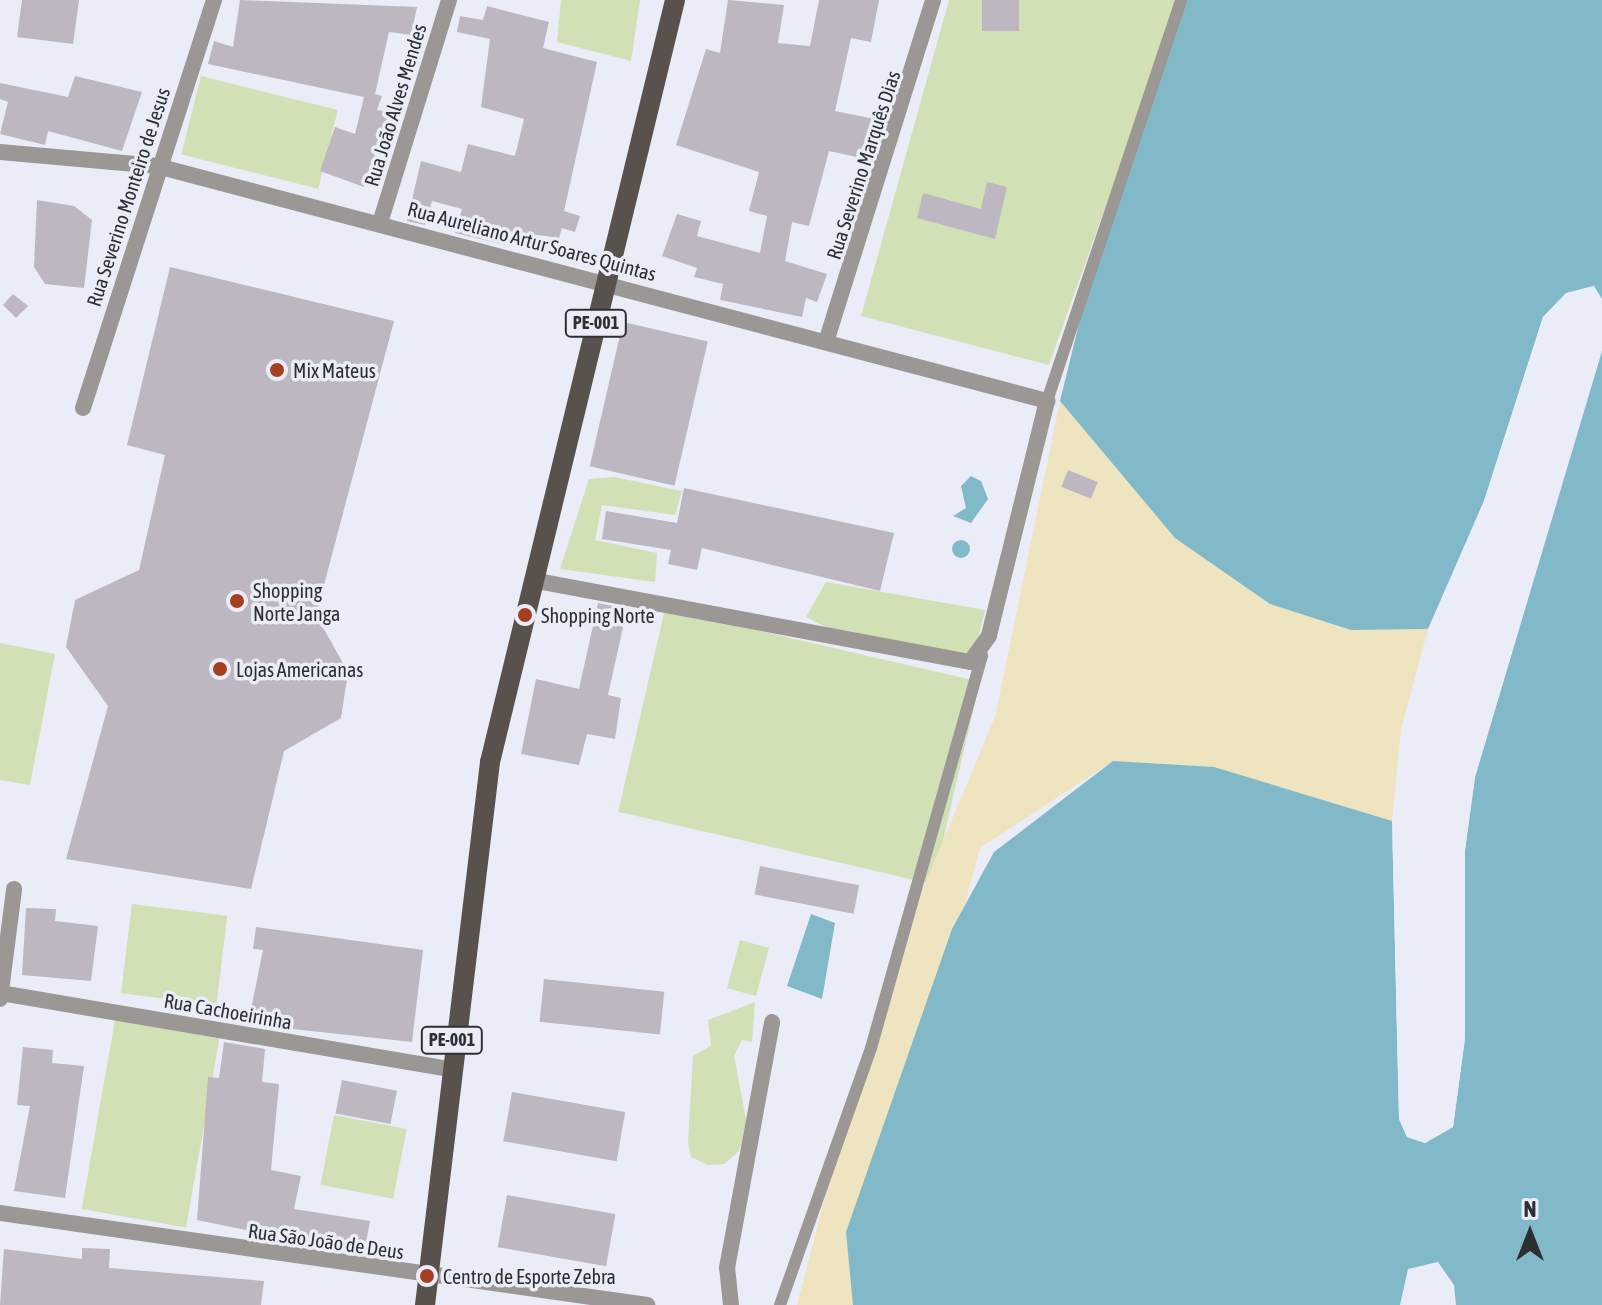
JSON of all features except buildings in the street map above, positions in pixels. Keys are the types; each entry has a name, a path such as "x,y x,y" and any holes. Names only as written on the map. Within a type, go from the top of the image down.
{"main road":[{"name":"PE-001","path":"425,1305 449,1069 490,762 675,0"}],"street":[{"name":"Rua Severino Monteiro de Jesus","path":"83,408 157,166 214,0"},
{"name":"Rua João Alves Mendes","path":"380,223 449,0"},
{"name":"Rua Severino Marquês Dias","path":"826,342 933,0"},
{"path":"780,1305 871,1048 982,655 1047,401 1181,0"},
{"name":"Rua Aureliano Artur Soares Quintas","path":"0,152 157,166 606,280 1047,401"},
{"path":"533,580 950,660 982,655"},
{"path":"0,999 14,889"},
{"name":"Rua Cachoeirinha","path":"0,993 449,1069"},
{"path":"731,1305 727,1268 772,1022"},
{"name":"Rua São João de Deus","path":"0,1213 647,1305"}],"green space":[{"path":"561,0 640,0 631,61 557,42"},
{"path":"949,0 1179,0 1049,365 861,316"},
{"path":"201,76 338,110 318,189 181,155"},
{"path":"614,477 682,491 675,515 602,505 595,540 657,553 655,582 560,569 589,479"},
{"path":"826,582 985,610 974,657 828,628 806,617"},
{"path":"665,609 980,682 933,884 618,812"},
{"path":"0,643 55,654 30,785 0,780"},
{"path":"132,904 227,916 216,1005 121,993"},
{"path":"740,940 769,948 756,996 727,988"},
{"path":"755,1002 752,1042 742,1040 734,1056 747,1124 739,1151 724,1164 708,1165 691,1157 688,1142 693,1056 711,1046 708,1020"},
{"path":"115,1020 219,1038 186,1227 82,1209"},
{"path":"334,1115 407,1129 393,1199 320,1185"}],"sand":[{"path":"1060,401 1175,538 1351,630 1428,629 1401,730 1392,821 1113,761 980,848 859,1305 797,1305 842,1132 913,912 995,717"}],"water":[{"path":"1182,0 1602,0 1602,299 1594,286 1567,293 1543,317 1484,501 1428,629 1351,630 1270,604 1175,538 1060,401 1089,283"},
{"path":"1602,351 1602,1305 1456,1305 1454,1285 1438,1262 1408,1269 1400,1305 853,1305 846,1232 952,929 994,852 1113,761 1214,767 1392,821 1399,1119 1407,1137 1425,1143 1453,1127 1465,1038 1465,850 1475,777"},
{"path":"971,476 981,481 988,499 971,523 953,516 966,508 961,486"},
{"path":"961,540 970,549 961,558 952,549"},
{"path":"811,914 835,923 822,999 787,986"}],"pier":[{"path":"1594,286 1602,303 1592,291 1569,297 1546,319 1487,503 1427,633 1484,501 1543,317 1566,293"},
{"path":"1602,347 1475,777 1465,850 1465,1038 1453,1127 1425,1143 1407,1137 1399,1119 1392,817 1403,1118 1410,1134 1424,1138 1449,1124 1461,1038 1461,850 1487,703"}],"place":[{"name":"Mix Mateus","path":"277,370"},
{"name":"Shopping Norte Janga","path":"237,601"},
{"name":"Shopping Norte","path":"525,615"},
{"name":"Lojas Americanas","path":"220,669"},
{"name":"Centro de Esporte Zebra","path":"427,1276"}]}
